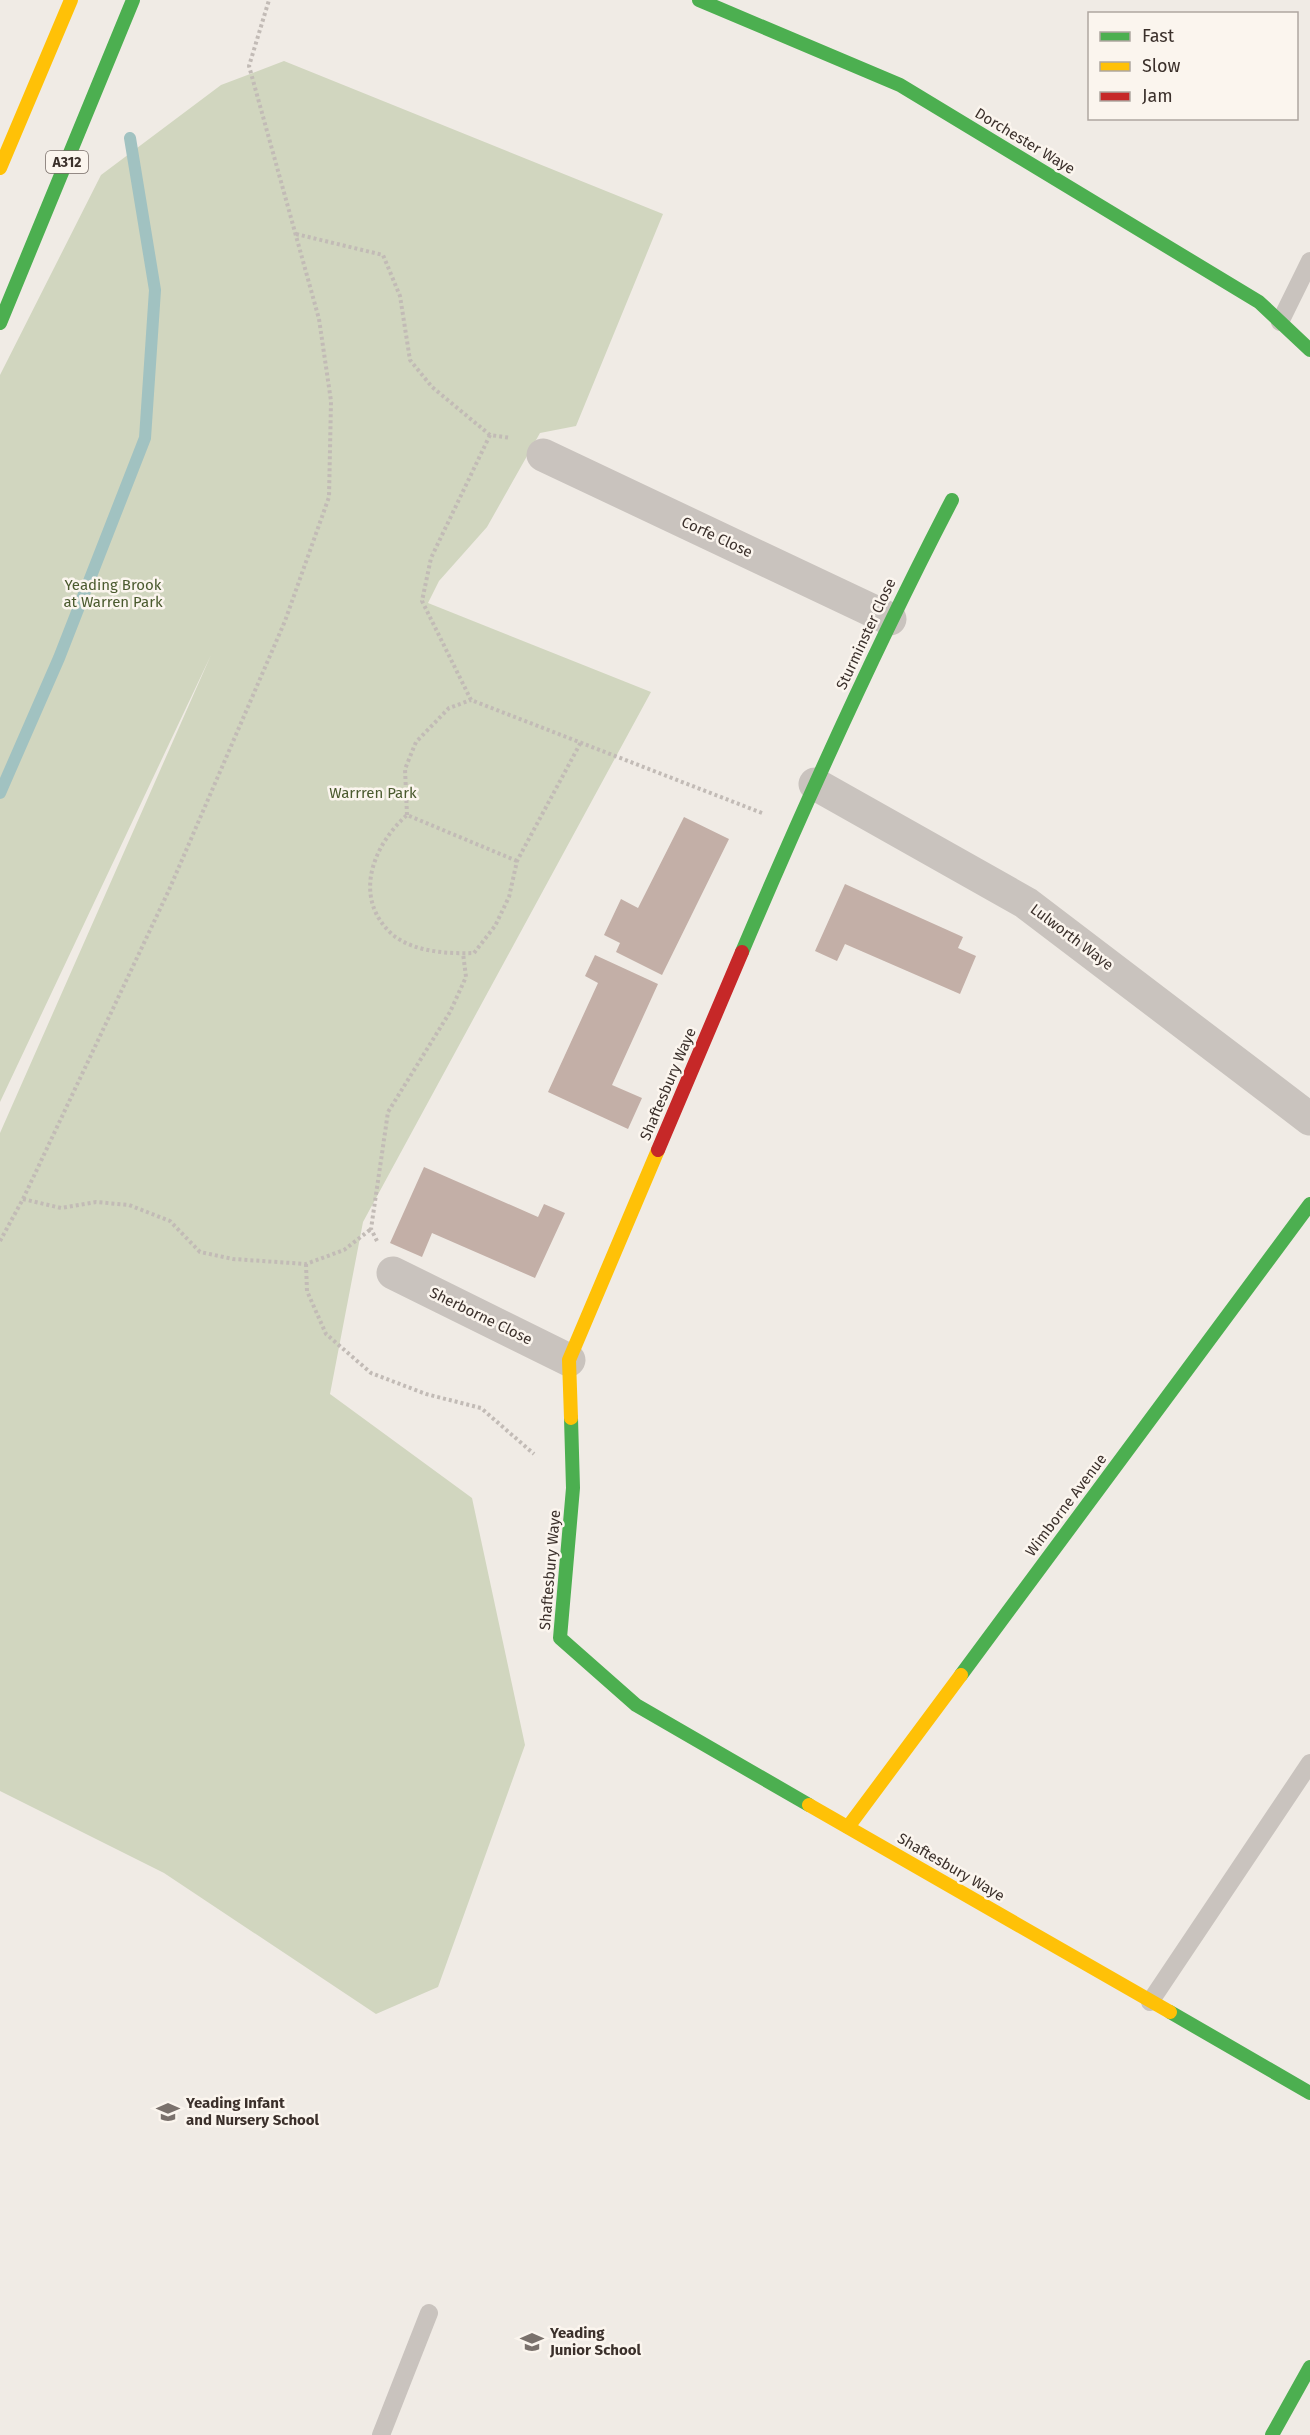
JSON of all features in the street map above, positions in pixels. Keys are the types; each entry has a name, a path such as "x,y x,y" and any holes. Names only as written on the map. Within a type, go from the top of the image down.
{"main road":[{"path":"0,168 70,0"},
{"name":"A312","path":"0,323 133,0"},
{"name":"Dorchester Waye","path":"699,0 900,84 1259,302 1310,350"},
{"name":"Sturminster Close","path":"815,784 890,619 952,500"},
{"name":"Shaftesbury Waye","path":"815,784 795,826 569,1360 573,1488 560,1638 636,1704 1310,2093"},
{"name":"Wimborne Avenue","path":"848,1827 1310,1204"},
{"path":"1272,2435 1310,2367"}],"street":[{"name":"Corfe Close","path":"543,455 890,619"},
{"name":"Lulworth Waye","path":"815,784 1026,903 1310,1119"},
{"name":"Sherborne Close","path":"393,1273 569,1360"}],"lane":[{"path":"1280,322 1310,261"},
{"path":"1150,2002 1310,1763"},
{"path":"381,2435 429,2313"}],"path":[{"path":"0,1241 23,1199 169,890 285,621 329,497 331,401 319,319 249,66 268,0"},
{"path":"296,234 382,255 400,296 410,360 432,387 490,435 511,438 543,455"},
{"path":"471,700 422,601 431,558 490,435"},
{"path":"581,742 517,861 509,897 495,926 474,953 413,946 394,936 375,914 369,883 376,855 395,826 407,814 405,769 416,742 449,708 471,700 581,742 795,826"},
{"path":"407,814 517,861"},
{"path":"393,1273 371,1229 388,1112 450,1012 465,977 463,953"},
{"path":"23,1199 61,1209 96,1202 129,1206 170,1221 200,1252 233,1260 306,1264 344,1250 371,1229"},
{"path":"306,1264 307,1291 326,1334 371,1373 426,1394 481,1407 573,1488"}],"green space":[{"path":"284,61 663,214 576,426 540,433 487,527 439,581 428,603 651,692 363,1222 330,1394 472,1498 525,1745 438,1987 376,2014 164,1873 0,1791 0,1133 211,655 0,1102 0,375 101,175 221,85"}],"building":[{"path":"684,817 729,839 662,975 616,952 620,943 604,935 621,899 638,908"},
{"path":"845,884 963,937 958,948 976,956 960,994 845,944 837,961 815,951"},
{"path":"595,955 658,984 612,1085 642,1098 628,1129 548,1092 598,983 585,976"},
{"path":"424,1167 538,1217 544,1204 565,1213 535,1278 432,1233 422,1257 390,1243"}],"waterway":[{"path":"0,793 59,658 145,438 155,290 130,138"}],"traffic: fast":[{"path":"0,323 133,0"},
{"path":"699,0 900,85 1259,302 1310,350"},
{"path":"742,952 842,724 952,500"},
{"path":"961,1675 1310,1204"},
{"path":"571,1418 573,1488 560,1638 636,1705 809,1805"},
{"path":"1170,2012 1310,2093"},
{"path":"1272,2435 1310,2367"}],"traffic: slow":[{"path":"0,168 71,0"},
{"path":"571,1418 569,1360 658,1150"},
{"path":"848,1827 961,1675"},
{"path":"809,1805 1170,2012"}],"traffic: jam":[{"path":"658,1150 742,952"}],"place":[{"name":"Yeading Infant and Nursery School","path":"168,2112"},
{"name":"Yeading Junior School","path":"532,2342"}],"park label":[{"name":"Yeading Brook at Warren Park","path":"113,594"},
{"name":"Warrren Park","path":"373,793"}]}
